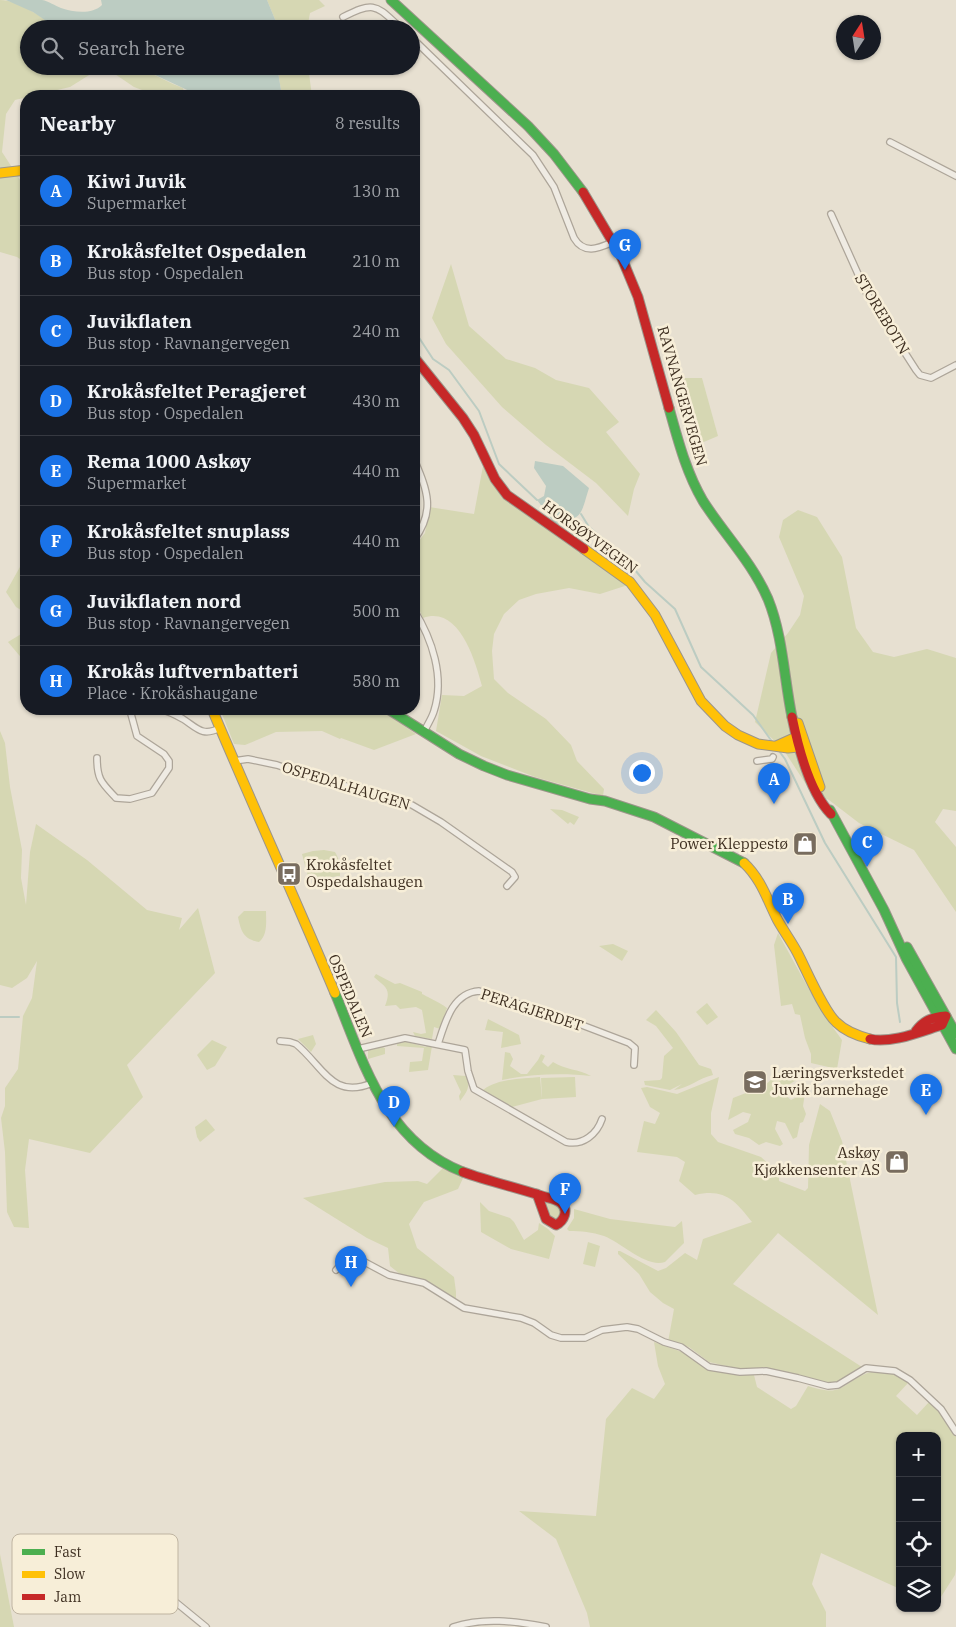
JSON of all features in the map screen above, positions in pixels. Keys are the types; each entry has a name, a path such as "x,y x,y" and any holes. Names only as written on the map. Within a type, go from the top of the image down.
{"main road":[{"name":"RAVNANGERVEGEN","path":"391,0 413,20"},
{"name":"RAVNANGERVEGEN","path":"420,27 508,107 554,154 585,194 613,242 643,311 690,475 703,500 747,560 763,587 776,622 799,742 831,814 884,910 892,921 956,1049"},
{"path":"0,173 20,171"},
{"name":"HORSØYVEGEN","path":"420,365 469,428 500,488 630,582 655,615 701,700 724,726 745,739 758,744 776,746 799,742"},
{"name":"OSPEDALEN","path":"215,715 258,819 288,882 372,1083 387,1112 398,1126 419,1146 438,1160 467,1174 537,1194"},
{"path":"397,715 459,754 484,766 654,817 741,860 753,871 761,883 778,920 828,1011 836,1022 857,1036 869,1040 886,1040 926,1030 942,1019"},
{"name":"RAVNANGERVEGEN","path":"942,1019 956,1034"}],"street":[{"path":"343,17 359,7 370,6 380,9 392,20"},
{"path":"420,46 532,155 554,187 574,238 579,245 584,248 593,249 613,242"},
{"path":"890,142 956,176"},
{"name":"STOREBOTN","path":"831,214 867,294 920,375 931,378 956,365"},
{"path":"420,474 428,501 425,519 420,531"},
{"path":"420,622 431,645 438,676 434,710 424,732"},
{"path":"97,758 100,782 116,798 130,799 152,793 169,768 169,761 164,754 137,736 131,715"},
{"path":"174,715 203,732 214,731 220,728"},
{"path":"758,761 772,759 773,757"},
{"name":"OSPEDALHAUGEN","path":"234,761 248,759 277,764 320,780 385,795 412,805 447,826 512,872 515,877 508,886"},
{"name":"PERAGJERDET","path":"438,1044 454,1003 470,993 479,991 629,1042 635,1048 634,1065"},
{"path":"358,1049 405,1038 465,1050 468,1071 474,1089 562,1141 575,1143 592,1136 600,1127 602,1119"},
{"path":"280,1041 296,1044 341,1087 353,1089 372,1083"},
{"path":"336,1270 345,1260 358,1259 389,1275 424,1283 464,1308 521,1318 534,1323 551,1335 561,1338 585,1338 602,1330 613,1328 627,1327 638,1329 664,1342 681,1347 707,1366 723,1370 771,1372 828,1386 844,1382 866,1368 895,1371 910,1380 940,1409 956,1432"},
{"path":"178,1604 206,1627"},
{"path":"453,1627 472,1622 495,1620 546,1627"}],"green space":[{"path":"0,0 23,6 45,20 20,20 20,75 89,75 70,87 57,90 20,90 20,99 15,100 6,114 2,152 20,180 20,259 0,252"},
{"path":"267,0 319,0 325,6 310,13 309,20 275,20"},
{"path":"116,75 154,75 183,88 184,90 142,90"},
{"path":"278,75 309,75 311,90 281,90"},
{"path":"451,264 469,326 506,359 535,368 556,380 589,388 619,422 606,432 640,474 634,489 628,516 596,483 546,445 502,407 446,344 432,318"},
{"path":"681,378 702,378 718,436 699,444"},
{"path":"483,466 501,494 517,507 579,548 628,585 600,594 569,588 536,594 519,600 504,614 494,634 492,651 494,679 508,693 546,719 571,745 577,761 604,789 603,796 535,777 481,756 436,731 442,695 464,696 482,686 470,650 456,627 446,619 436,616 423,618 420,611 420,539 425,533 429,507 474,514"},
{"path":"798,510 817,517 842,557 856,628 873,652 894,657 927,649 956,658 956,811 943,809 935,822 956,847 956,912 914,850 859,823 829,800 811,792 783,749 755,722 771,653 800,615 804,596 779,537 783,520"},
{"path":"20,567 20,609 16,607 6,592"},
{"path":"20,635 20,656 8,642"},
{"path":"222,715 388,715 416,734 374,750 322,731 276,732 245,745 234,744"},
{"path":"0,731 5,743 10,787 22,850 21,878 26,905 30,852 36,824 87,860 147,910 182,918 179,930 198,908 215,973 127,1065 143,1097 90,1153 29,1139 25,1170 29,1228 14,1227 7,1212 5,1152 1,1118 5,1106 5,1088 18,1069 23,1016 32,998 37,961 27,978 12,988 0,985"},
{"path":"550,809 562,810 579,817 574,825 570,822 568,824"},
{"path":"324,850 335,852 339,861 340,876 309,880 302,854"},
{"path":"244,911 266,911 265,932 259,942 249,939 242,930 238,917"},
{"path":"778,933 816,1001 842,1040 837,1069 811,1063 811,1054 800,1015 795,1014 792,1004 781,1006 774,945"},
{"path":"613,944 628,951 622,961 599,946"},
{"path":"376,974 395,984 400,983 422,992 422,994 447,1008 440,1029 434,1027 432,1039 415,1036 413,1032 426,1033 422,1010 416,1007 400,1009 396,1005 385,1006 388,995 384,986 374,977"},
{"path":"707,1003 718,1017 707,1025 696,1012"},
{"path":"656,1010 676,1032 699,1065 711,1069 713,1075 674,1090 682,1084 670,1090 645,1085 644,1081 660,1080 662,1078 664,1056 673,1048 656,1026 646,1020"},
{"path":"488,1019 519,1035 521,1044 501,1048 503,1032 485,1030"},
{"path":"313,1035 316,1044 311,1052 298,1039"},
{"path":"212,1040 227,1047 215,1066 207,1070 197,1055"},
{"path":"397,1042 407,1042 426,1047 427,1045 432,1046 428,1070 409,1072 410,1062 422,1061 424,1048 397,1046"},
{"path":"385,1048 385,1054 368,1059 368,1050"},
{"path":"505,1052 510,1053 513,1059 510,1066 521,1074 527,1074 541,1054 545,1056 542,1062 548,1067 553,1062 562,1067 591,1076 524,1076 502,1080"},
{"path":"782,1070 798,1079 785,1087 783,1093 791,1100 805,1093 803,1106 806,1114 803,1122 800,1123 797,1137 793,1139 785,1123 777,1121 775,1129 783,1144 780,1146 766,1142 759,1145 749,1138 735,1134 733,1130 748,1122 751,1114 743,1112 728,1120 733,1098 764,1086"},
{"path":"453,1075 466,1076 468,1083 468,1089 460,1101 459,1096 461,1092"},
{"path":"540,1077 542,1099 512,1107 483,1090 503,1081"},
{"path":"575,1077 576,1097 542,1099 541,1078"},
{"path":"719,1077 711,1113 711,1134 718,1142 761,1157 779,1173 779,1181 805,1191 808,1188 809,1145 820,1104 830,1111 842,1141 878,1315 778,1233 733,1284 862,1367 847,1379 833,1385 775,1370 761,1368 744,1370 709,1362 689,1347 668,1342 674,1309 650,1292 639,1274 618,1254 618,1251 620,1251 658,1271 666,1268 685,1253 697,1260 703,1239 752,1222 728,1198 714,1193 695,1195 679,1181 685,1162 677,1157 637,1152 644,1121 655,1124 660,1113 650,1107 641,1088 647,1087 677,1094"},
{"path":"206,1119 215,1130 200,1142 195,1127"},
{"path":"443,1168 464,1176 458,1189 424,1202 409,1224 417,1248 454,1277 456,1302 428,1283 405,1278 390,1266 388,1248 367,1238 303,1198 385,1182 418,1181 427,1184"},
{"path":"543,1200 561,1207 563,1213 557,1221 549,1215"},
{"path":"480,1202 489,1211 510,1218 524,1240 538,1230 539,1223 548,1229 555,1236 549,1259 511,1249 481,1232"},
{"path":"574,1209 610,1219 675,1227 682,1221 684,1243 665,1262 650,1261 604,1236 569,1231 567,1229 574,1218"},
{"path":"588,1242 600,1246 595,1267 583,1264"},
{"path":"654,1342 685,1353 712,1370 730,1374 754,1375 757,1387 791,1409 796,1406 808,1386 835,1390 842,1388 860,1376 874,1371 893,1374 908,1383 896,1396 917,1415 929,1402 945,1417 956,1435 956,1569 955,1575 941,1597 941,1432 896,1432 896,1587 821,1553 812,1584 826,1612 826,1627 590,1627 587,1613 556,1539 519,1511 596,1516 606,1419 632,1388 654,1399 665,1384 658,1366"},
{"path":"0,1554 14,1627 0,1627"}],"shaded area":[{"path":"6,0 42,0 59,7 82,12 98,8 102,5 101,0 267,0 275,20 45,20 33,12"},
{"path":"155,75 278,75 281,90 187,90"},
{"path":"535,461 563,466 589,488 582,509 577,517 556,525 537,500 544,496 546,486 534,468"}],"waterway":[{"path":"420,339 433,359 449,370 479,411 499,464 537,500"},
{"path":"581,514 589,527 620,552 645,582 675,609 701,667 753,715 773,743"},
{"path":"779,751 785,759 825,843 896,957 897,1003 900,1022"},
{"path":"0,1017 19,1017"}],"traffic: fast":[{"path":"391,0 413,20"},
{"path":"420,27 528,126 554,154 583,192"},
{"path":"669,408 683,456 697,490 754,573 768,599 780,642 792,717"},
{"path":"397,715 459,754 484,766 507,775 590,799 605,801 654,817 744,863"},
{"path":"830,810 884,910 906,958 956,1049"},
{"path":"907,947 956,1034"},
{"path":"335,993 368,1073 381,1098 396,1120 414,1141 436,1158 463,1172"}],"traffic: slow":[{"path":"0,173 20,171"},
{"path":"584,549 630,582 655,615 701,701 725,726 738,735 758,744 788,748 798,747 803,741 796,737 776,746"},
{"path":"215,715 335,993"},
{"path":"798,723 820,787"},
{"path":"744,863 759,882 777,919 831,1016 848,1031 870,1039"}],"traffic: jam":[{"path":"583,192 621,256 638,297 669,408"},
{"path":"420,364 463,418 474,435 495,479 507,495 584,549"},
{"path":"792,717 801,755 811,782 831,814"},
{"path":"870,1039 887,1040 916,1033 942,1025 946,1016 929,1020 916,1031"},
{"path":"463,1172 482,1178 530,1192 539,1195 542,1196 559,1201 565,1209 563,1218 559,1223 556,1225 546,1219 537,1194"}],"place":[{"name":"Juvikflaten nord","path":"625,270"},
{"name":"Kiwi Juvik","path":"774,804"},
{"name":"Power Kleppestø","path":"805,844"},
{"name":"Juvikflaten","path":"867,867"},
{"name":"Krokåsfeltet Ospedalshaugen","path":"289,874"},
{"name":"Krokåsfeltet Ospedalen","path":"788,924"},
{"name":"Læringsverkstedet Juvik barnehage","path":"755,1082"},
{"name":"Rema 1000 Askøy","path":"926,1115"},
{"name":"Krokåsfeltet Peragjeret","path":"394,1127"},
{"name":"Askøy Kjøkkensenter AS","path":"897,1162"},
{"name":"Krokåsfeltet snuplass","path":"565,1214"},
{"name":"Krokås luftvernbatteri","path":"351,1287"}]}
